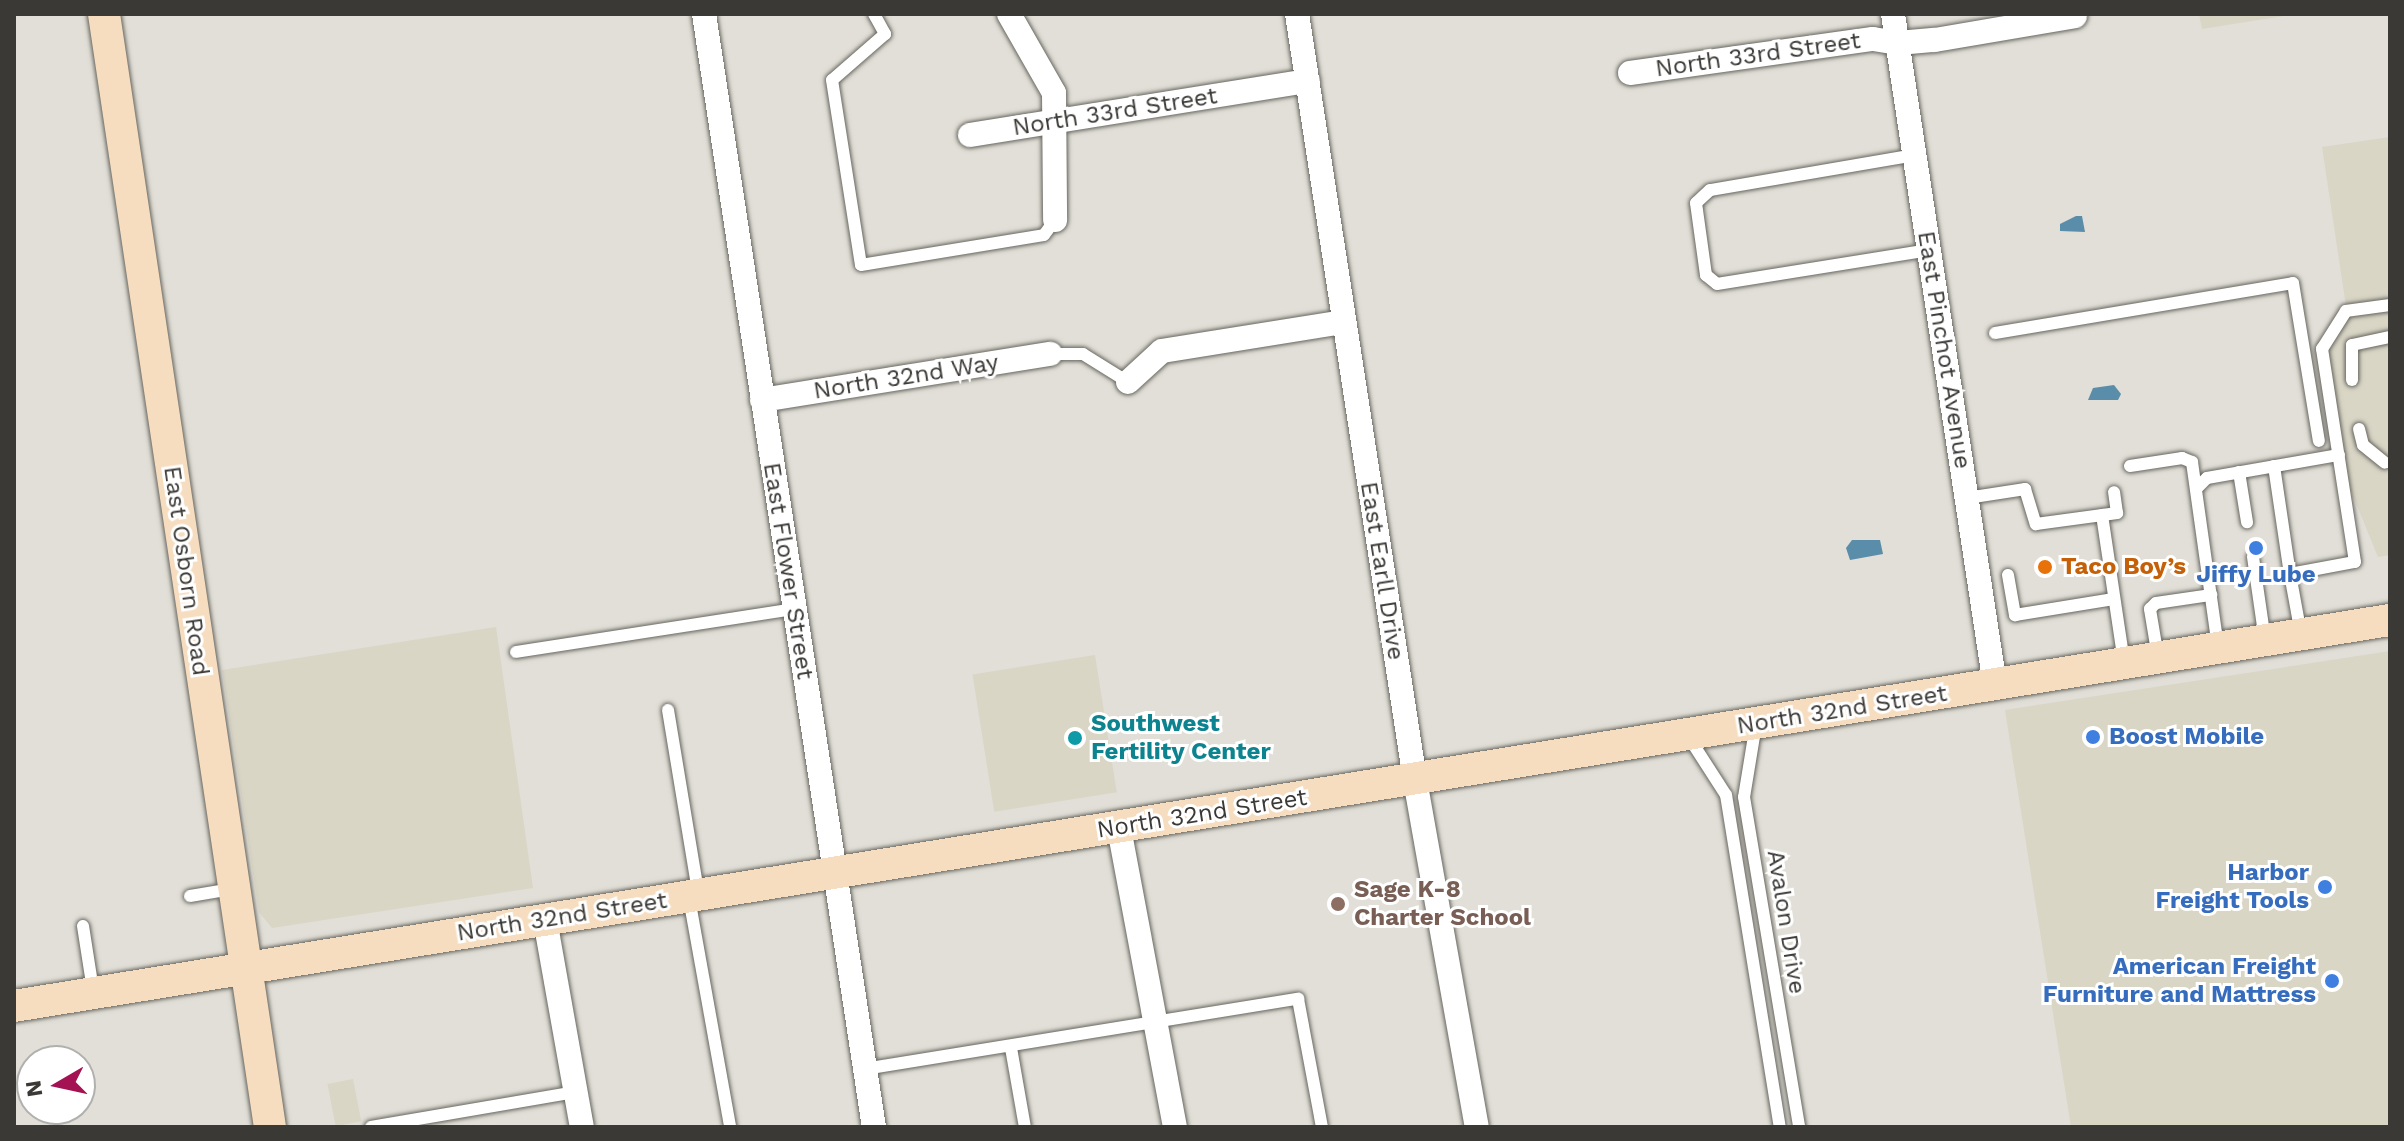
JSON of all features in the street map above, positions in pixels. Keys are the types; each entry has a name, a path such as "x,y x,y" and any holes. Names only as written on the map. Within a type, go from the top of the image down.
{"main road":[{"name":"East Osborn Road","path":"104,14 232,889 270,1127"},
{"name":"North 32nd Street","path":"14,1006 2390,620"}],"street":[{"name":"East Flower Street","path":"704,14 832,874 874,1127"},
{"path":"1009,14 1054,93 1055,220"},
{"name":"East Earll Drive","path":"1297,14 1415,780 1477,1127"},
{"name":"East Pinchot Avenue","path":"1893,14 1995,685"},
{"name":"North 33rd Street","path":"1630,73 1873,39 1898,43 2075,16"},
{"name":"North 33rd Street","path":"970,135 1308,81"},
{"path":"1128,382 1162,351 1344,322"},
{"name":"North 32nd Way","path":"762,400 1050,354"},
{"path":"1119,828 1175,1127"},
{"path":"545,920 582,1127"}],"lane":[{"path":"874,14 885,34 832,80 861,265 1044,235 1055,220"},
{"path":"1915,155 1710,190 1696,203 1706,275 1717,284 1929,250"},
{"path":"1995,333 2293,283 2319,441"},
{"path":"2290,574 2355,562 2322,349 2346,311 2390,305"},
{"path":"2352,380 2352,345 2390,337"},
{"path":"1050,354 1083,354 1128,382"},
{"path":"2359,429 2363,445 2385,463"},
{"path":"2197,488 2207,478 2339,455"},
{"path":"2130,466 2182,458 2192,462 2218,648"},
{"path":"2274,466 2301,634"},
{"path":"2239,472 2247,522"},
{"path":"1967,498 2025,489 2036,524 2117,513 2114,492"},
{"path":"2102,515 2124,664"},
{"path":"2253,557 2265,640"},
{"path":"2008,575 2015,615 2114,599"},
{"path":"2158,658 2150,609 2156,603 2211,595"},
{"path":"516,652 794,609"},
{"path":"668,710 730,1127"},
{"name":"Avalon Drive","path":"1756,724 1744,797 1799,1127"},
{"name":"Avalon Drive","path":"1688,736 1726,795 1780,1127"},
{"path":"190,896 232,889"},
{"path":"83,926 93,994"},
{"path":"864,1069 1011,1048 1298,999 1322,1127"},
{"path":"1011,1048 1025,1127"},
{"path":"371,1127 434,1122 576,1092"}],"shaded area":[{"path":"2199,14 2295,14 2202,29"},
{"path":"2390,137 2390,555 2378,557 2335,452 2319,347 2346,306 2322,147"},
{"path":"496,627 533,888 272,928 259,912 222,670"},
{"path":"2390,651 2390,1127 2071,1127 2005,710"},
{"path":"1095,655 1117,792 994,812 973,674"},
{"path":"353,1079 361,1121 336,1126 327,1084"}],"water":[{"path":"2082,216 2085,232 2060,231 2060,224"},
{"path":"2114,385 2121,394 2118,400 2088,400 2093,388"},
{"path":"1852,540 1880,540 1883,554 1850,560 1846,548"}],"place":[{"name":"Jiffy Lube","path":"2256,548"},
{"name":"Taco Boy’s","path":"2045,567"},
{"name":"Boost Mobile","path":"2093,737"},
{"name":"Southwest Fertility Center","path":"1075,738"},
{"name":"Harbor Freight Tools","path":"2325,887"},
{"name":"Sage K-8 Charter School","path":"1338,904"},
{"name":"American Freight Furniture and Mattress","path":"2332,981"}]}
